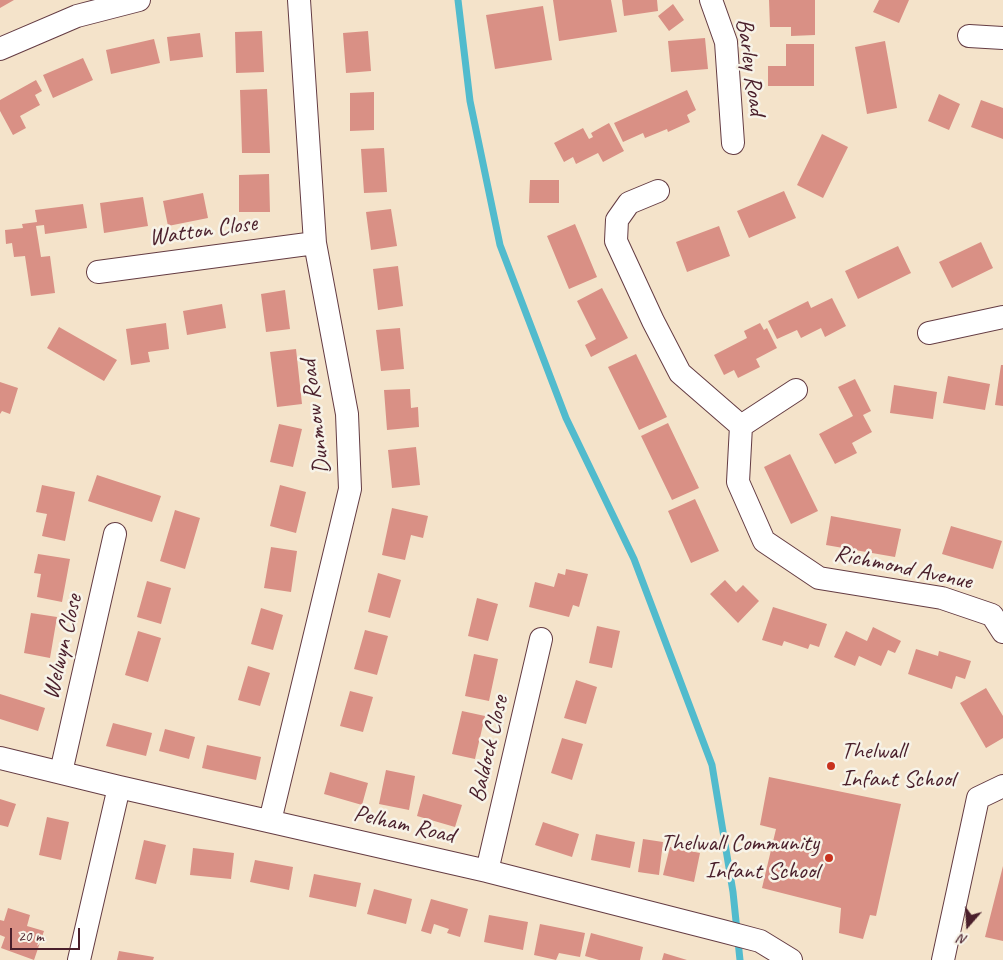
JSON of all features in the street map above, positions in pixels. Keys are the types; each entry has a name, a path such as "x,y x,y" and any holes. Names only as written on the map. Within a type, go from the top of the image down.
{"street":[{"path":"0,49 77,16 139,0"},
{"name":"Dunmow Road","path":"270,822 350,489 347,414 315,242 298,0"},
{"name":"Barley Road","path":"712,0 726,42 733,143"},
{"path":"969,36 1003,38"},
{"path":"658,191 629,203 617,220 616,242 653,322 680,373 741,426 796,390"},
{"name":"Watton Close","path":"98,272 315,242"},
{"path":"929,333 1003,318"},
{"name":"Richmond Avenue","path":"741,426 738,482 764,541 819,578 942,598 992,615 1003,632"},
{"name":"Welwyn Close","path":"61,772 116,534"},
{"name":"Baldock Close","path":"487,871 541,639"},
{"name":"Pelham Road","path":"0,758 487,871 722,931 760,941 791,960"},
{"path":"943,960 978,798 1003,786"},
{"path":"79,960 119,787"}],"building":[{"path":"0,0 14,0 0,8"},
{"path":"553,0 611,0 617,32 559,41"},
{"path":"622,0 657,0 658,11 624,16"},
{"path":"769,0 815,0 815,35 791,36 791,27 770,27"},
{"path":"879,0 909,0 899,23 873,12"},
{"path":"673,4 684,20 669,31 658,16"},
{"path":"543,6 552,60 495,69 486,15"},
{"path":"262,31 264,72 236,73 235,32"},
{"path":"368,31 371,71 346,73 343,33"},
{"path":"200,33 203,57 170,61 167,37"},
{"path":"705,38 708,69 671,72 668,41"},
{"path":"154,39 160,63 111,74 106,50"},
{"path":"885,41 897,108 867,114 855,47"},
{"path":"786,44 814,44 814,86 768,86 768,66 786,66"},
{"path":"83,58 93,80 53,98 43,75"},
{"path":"36,80 42,91 35,95 40,105 20,116 26,128 13,135 0,111 0,100"},
{"path":"267,89 270,153 242,153 240,90"},
{"path":"687,90 696,110 687,115 690,122 668,132 667,129 645,138 643,133 623,142 614,123"},
{"path":"374,92 374,130 350,131 350,93"},
{"path":"939,94 960,104 949,130 928,121"},
{"path":"981,100 1003,108 1003,139 971,127"},
{"path":"609,123 624,151 603,162 598,153 576,164 573,157 564,162 554,143 583,128 589,139 593,137 591,133"},
{"path":"822,134 848,147 823,198 797,185"},
{"path":"384,148 387,192 364,193 361,149"},
{"path":"269,174 270,212 239,212 239,175"},
{"path":"530,180 559,180 559,203 529,203"},
{"path":"784,191 796,218 749,238 737,211"},
{"path":"203,193 208,218 168,226 163,201"},
{"path":"143,197 148,226 104,233 100,203"},
{"path":"83,204 87,228 45,234 44,225 36,226 41,257 50,256 55,293 31,296 25,256 14,257 12,243 6,244 5,230 23,228 22,224 37,222 35,210"},
{"path":"391,209 397,246 371,250 366,212"},
{"path":"575,224 597,277 569,289 547,236"},
{"path":"719,226 730,256 687,272 676,242"},
{"path":"981,242 993,268 952,288 939,262"},
{"path":"898,246 911,273 858,299 845,271"},
{"path":"398,266 403,306 378,310 373,269"},
{"path":"602,288 628,338 591,357 585,345 596,339 577,301"},
{"path":"285,290 290,329 266,332 261,294"},
{"path":"832,298 846,326 825,337 821,328 801,338 797,330 777,339 768,321 808,301 811,308"},
{"path":"222,304 226,328 187,335 183,311"},
{"path":"166,323 169,349 148,352 150,362 131,365 126,329"},
{"path":"760,323 764,330 767,328 777,348 756,359 760,367 738,378 734,370 724,375 714,355 747,338 744,331"},
{"path":"59,327 117,360 104,381 47,348"},
{"path":"400,328 404,369 381,371 376,330"},
{"path":"296,349 302,404 277,407 270,352"},
{"path":"636,354 667,417 639,430 608,367"},
{"path":"1001,365 1003,365 1003,406 995,405"},
{"path":"948,376 990,384 985,410 943,403"},
{"path":"855,379 871,411 863,415 872,432 852,443 857,453 835,464 819,434 853,416 838,387"},
{"path":"0,382 18,388 10,414 2,411 0,414"},
{"path":"894,385 937,392 933,419 890,413"},
{"path":"410,389 411,408 418,407 419,427 387,430 384,390"},
{"path":"668,423 699,488 672,500 641,436"},
{"path":"279,424 302,429 293,467 270,462"},
{"path":"416,447 420,485 392,488 388,450"},
{"path":"790,454 818,511 791,524 764,467"},
{"path":"97,475 161,496 152,522 88,501"},
{"path":"42,485 75,492 65,541 42,536 47,514 36,512"},
{"path":"280,485 306,492 296,533 270,526"},
{"path":"695,499 719,551 691,563 668,511"},
{"path":"392,508 428,516 423,538 411,535 405,560 382,555"},
{"path":"175,510 200,518 185,569 160,561"},
{"path":"831,516 901,529 895,557 826,545"},
{"path":"951,526 1002,541 993,569 942,554"},
{"path":"271,547 297,551 291,592 264,588"},
{"path":"38,554 70,559 62,602 37,597 41,574 34,573"},
{"path":"566,569 588,574 579,607 573,605 569,617 529,607 535,582 554,587 558,573 565,575"},
{"path":"378,573 401,580 390,618 368,612"},
{"path":"725,580 736,592 743,585 759,601 738,623 710,594"},
{"path":"147,581 171,588 161,624 137,617"},
{"path":"477,598 498,604 488,641 468,636"},
{"path":"773,607 827,624 819,647 810,644 808,649 784,641 782,646 762,640"},
{"path":"261,608 283,615 273,650 251,644"},
{"path":"31,613 57,617 50,658 24,653"},
{"path":"597,626 620,631 612,668 589,663"},
{"path":"873,627 901,641 895,653 888,650 881,666 859,656 855,666 834,657 846,631 867,641"},
{"path":"365,630 388,636 377,675 354,669"},
{"path":"138,631 161,638 148,682 125,675"},
{"path":"916,649 938,656 939,651 971,661 965,679 956,676 952,689 908,674"},
{"path":"474,654 498,659 489,701 465,696"},
{"path":"248,666 270,673 260,706 238,700"},
{"path":"576,680 597,687 586,724 564,718"},
{"path":"986,688 1003,716 1003,738 986,748 960,703"},
{"path":"350,691 373,697 363,732 340,726"},
{"path":"0,694 45,708 38,731 0,719"},
{"path":"462,711 485,716 475,759 452,754"},
{"path":"113,723 152,733 146,756 106,746"},
{"path":"165,729 195,737 189,759 159,751"},
{"path":"562,738 583,744 572,780 551,773"},
{"path":"207,745 261,757 256,780 202,768"},
{"path":"386,770 415,776 409,810 379,804"},
{"path":"330,772 368,783 362,805 324,794"},
{"name":"Thelwall Community Infant School","path":"769,777 901,804 876,916 870,915 863,939 839,933 841,908 762,888 776,829 760,825"},
{"path":"423,794 462,805 455,827 417,816"},
{"path":"0,799 16,804 8,827 0,825"},
{"path":"47,817 69,822 61,860 39,855"},
{"path":"543,822 579,834 572,857 535,845"},
{"path":"596,834 635,842 630,868 591,860"},
{"path":"643,839 663,842 659,875 638,872"},
{"path":"144,840 166,845 156,884 135,879"},
{"path":"670,847 700,853 694,882 663,875"},
{"path":"193,848 234,853 231,879 190,875"},
{"path":"255,860 293,867 289,890 250,882"},
{"path":"1003,866 1003,941 985,937"},
{"path":"314,874 361,883 356,907 309,897"},
{"path":"374,889 412,899 406,924 367,914"},
{"path":"431,899 468,909 460,937 447,933 449,929 434,924 431,934 421,931"},
{"path":"8,908 30,915 27,926 44,931 34,960 1,948 5,937 0,935 0,920 4,921"},
{"path":"489,915 528,922 523,950 484,942"},
{"path":"540,924 585,933 580,957 559,953 556,960 534,955"},
{"path":"591,933 643,947 640,960 599,960 585,956"},
{"path":"119,951 154,957 153,960 117,960"},
{"path":"664,953 687,960 662,960"}],"waterway":[{"path":"458,0 470,101 500,245 566,418 634,559 712,765 733,892 740,960"}],"place":[{"name":"Thelwall Infant School","path":"831,766"},
{"name":"Thelwall Community Infant School","path":"829,858"}]}
